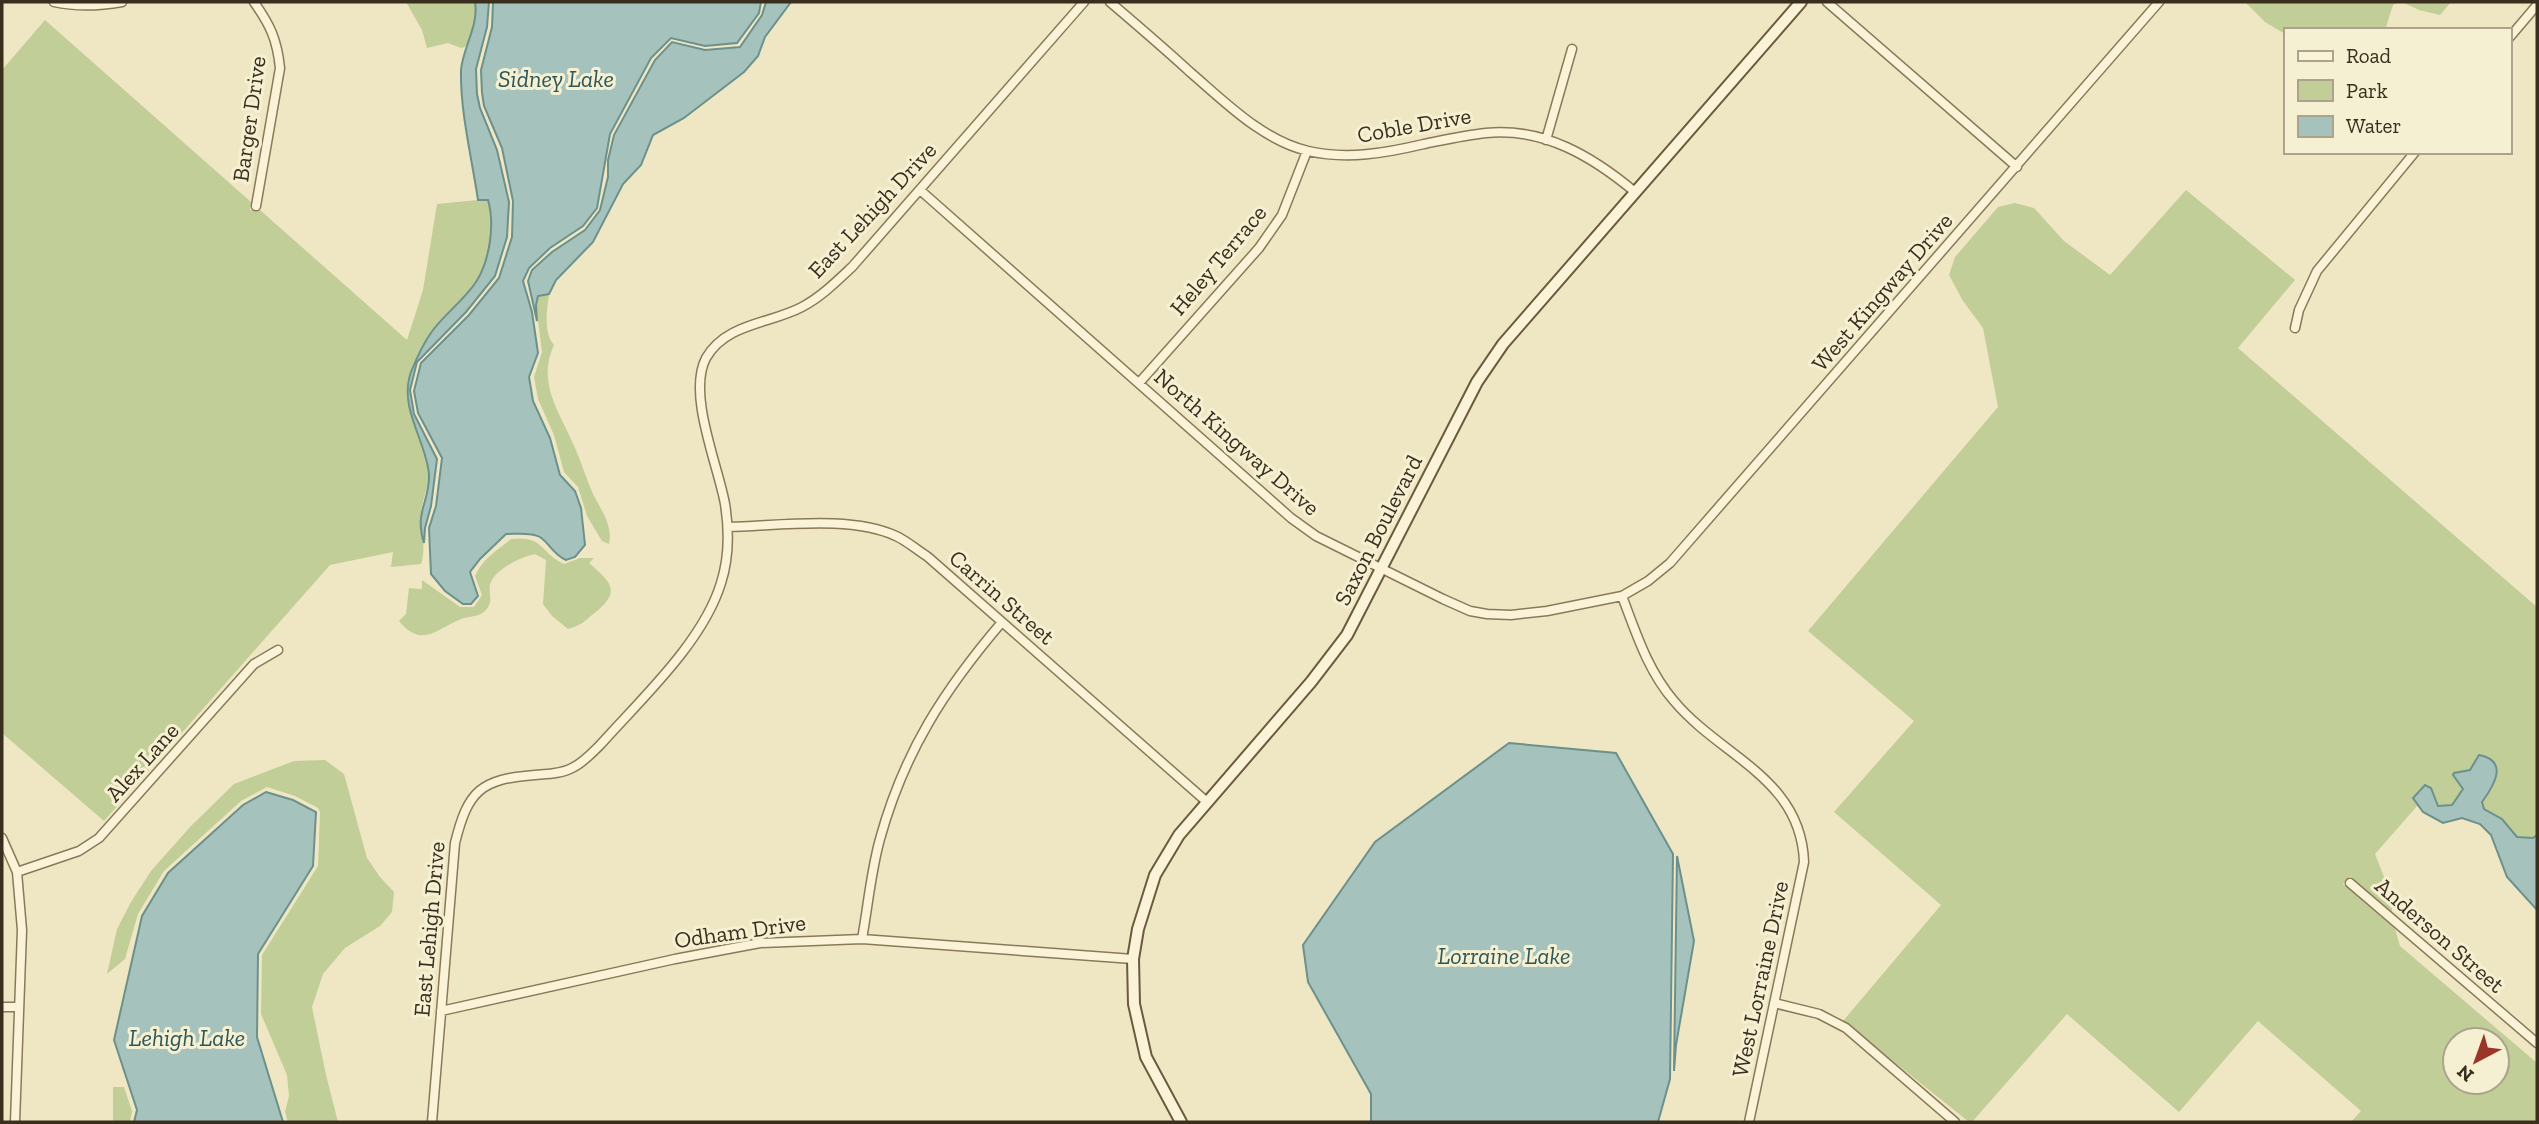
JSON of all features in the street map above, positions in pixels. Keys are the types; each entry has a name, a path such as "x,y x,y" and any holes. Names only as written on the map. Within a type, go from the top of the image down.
{"main road":[{"name":"Saxon Boulevard","path":"1181,1122 1146,1056 1134,1004 1133,959 1144,904 1155,875 1179,835 1336,651 1382,569 1477,382 1503,344 1801,2"}],"street":[{"path":"54,2 71,6 122,2"},
{"name":"Barger Drive","path":"254,2 270,25 278,45 280,68 256,205"},
{"name":"East Lehigh Drive","path":"432,1122 455,844 462,816 475,793 495,780 554,774 572,769 601,744 689,644 711,611 722,581 728,527 701,404 700,379 705,360 717,344 731,333 782,317 830,288 852,267 1084,2"},
{"name":"Coble Drive","path":"1110,2 1237,113 1273,137 1307,151 1346,156 1488,132 1516,134 1563,144 1604,166 1635,192"},
{"path":"1827,2 2017,167"},
{"name":"West Kingway Drive","path":"1622,596 1648,581 1670,563 2159,2"},
{"path":"2511,36 2537,5"},
{"path":"1546,140 1572,49"},
{"name":"Heley Terrace","path":"1139,383 1259,248 1282,215 1307,151"},
{"path":"2295,328 2299,310 2317,271 2413,154"},
{"name":"North Kingway Drive","path":"920,190 1291,518 1316,536 1470,611 1511,615 1547,611 1622,596"},
{"name":"Carrin Street","path":"728,527 850,523 880,529 899,537 928,557 1207,802"},
{"name":"West Lorraine Drive","path":"1622,596 1644,652 1660,683 1676,704 1777,790 1790,808 1803,843 1804,862 1749,1122"},
{"path":"862,939 880,840 905,766 937,706 1002,622"},
{"name":"Alex Lane","path":"17,872 79,851 99,838 254,664 278,650"},
{"path":"2,838 17,872 22,930 15,1122"},
{"name":"Anderson Street","path":"2350,883 2537,1043"},
{"name":"Odham Drive","path":"441,1012 675,959 760,943 862,939 1133,959"},
{"path":"1774,1003 1819,1014 1846,1028 1955,1122"},
{"path":"2,1007 18,1007"}],"green space":[{"path":"406,2 475,2 475,21 467,46 461,48 448,43 427,48 422,30"},
{"path":"2245,2 2399,2 2393,5 2386,28 2284,28 2284,33 2265,22"},
{"path":"2402,2 2451,2 2440,15"},
{"path":"45,20 251,202 250,210 260,210 407,340 423,290 437,204 488,199 491,219 488,252 481,273 471,289 427,340 413,366 408,385 410,411 429,475 421,512 421,564 391,567 393,552 330,565 104,821 2,733 2,70"},
{"path":"2186,190 2295,280 2238,348 2537,607 2537,835 2533,838 2517,837 2503,820 2484,809 2482,802 2494,784 2496,770 2494,764 2474,763 2470,770 2454,773 2463,788 2452,805 2438,806 2434,794 2421,788 2413,798 2418,805 2375,854 2392,897 2392,912 2350,876 2343,884 2395,929 2400,946 2494,1026 2441,1026 2441,1096 2511,1096 2511,1041 2537,1063 2537,1122 2351,1122 2361,1111 2258,1021 2179,1112 2067,1014 1972,1122 1969,1122 1843,1021 1941,905 1834,812 1914,721 1808,631 1998,407 1983,328 1963,301 1949,275 1955,257 1998,207 2015,203 2034,208 2064,241 2110,275"},
{"path":"549,294 547,328 554,345 549,359 549,386 557,411 606,518 609,544 602,541 587,516 578,487 564,472 554,435 538,399 534,377 542,352 536,305 538,296"},
{"path":"522,538 536,542 564,564 580,558 594,558 589,563 604,577 611,589 607,601 583,622 568,629 552,616 543,604 546,560 535,554 516,561 497,573 490,584 488,607 481,614 422,635 415,634 399,621 406,614 409,588 422,589 422,580 460,607 474,607 482,595 475,576 478,570 511,539"},
{"path":"325,760 344,774 367,858 394,892 392,912 380,926 345,948 323,974 312,1007 338,1122 288,1122 285,1112 289,1096 287,1075 261,1014 262,955 318,866 318,808 295,796 267,787 241,801 164,871 138,914 125,959 107,974 117,929 131,902 151,871 191,826 234,784 294,761"},
{"path":"113,1087 124,1087 132,1111 130,1122 113,1122"}],"water":[{"path":"475,2 489,2 487,27 476,69 477,94 497,150 509,202 507,237 495,276 466,312 417,362 410,390 414,414 437,459 424,543 421,515 429,475 424,450 410,412 408,385 413,366 430,335 471,289 481,273 488,253 491,231 488,200 478,200 461,86 462,61 475,20"},
{"name":"Sidney Lake","path":"493,2 761,2 759,13 737,43 705,46 671,38 651,58 610,134 597,208 583,226 550,248 529,268 523,281 532,312 538,353 529,377 533,401 550,438 560,475 575,491 581,508 585,545 575,557 566,560 536,535 506,534 470,572 478,596 471,604 463,604 445,591 431,574 429,528 436,506 442,458 418,413 414,391 421,363 469,315 499,278 512,237 513,201 502,148 484,106 482,93 481,70 492,27"},
{"path":"766,2 791,2 765,37 758,56 744,72 684,118 653,135 641,165 623,184 593,242 556,280 549,294 538,296 537,321 528,281 532,270 552,252 585,230 600,210 614,135 655,60 672,42 705,50 740,47 762,15"},
{"name":"Lorraine Lake","path":"1509,743 1616,753 1673,854 1670,1079 1658,1122 1371,1122 1371,1094 1308,982 1303,945 1375,842"},
{"path":"2479,755 2488,758 2496,769 2494,782 2482,802 2484,809 2502,819 2517,837 2533,838 2537,835 2537,910 2507,877 2491,835 2480,824 2462,818 2443,823 2423,812 2413,798 2425,785 2431,788 2438,806 2452,805 2463,789 2454,773 2470,770"},
{"name":"Lehigh Lake","path":"266,792 293,800 316,812 313,866 258,954 257,1037 283,1122 134,1122 137,1110 114,1040 142,916 168,873 243,805"},
{"path":"1677,856 1694,941 1674,1071"}]}
